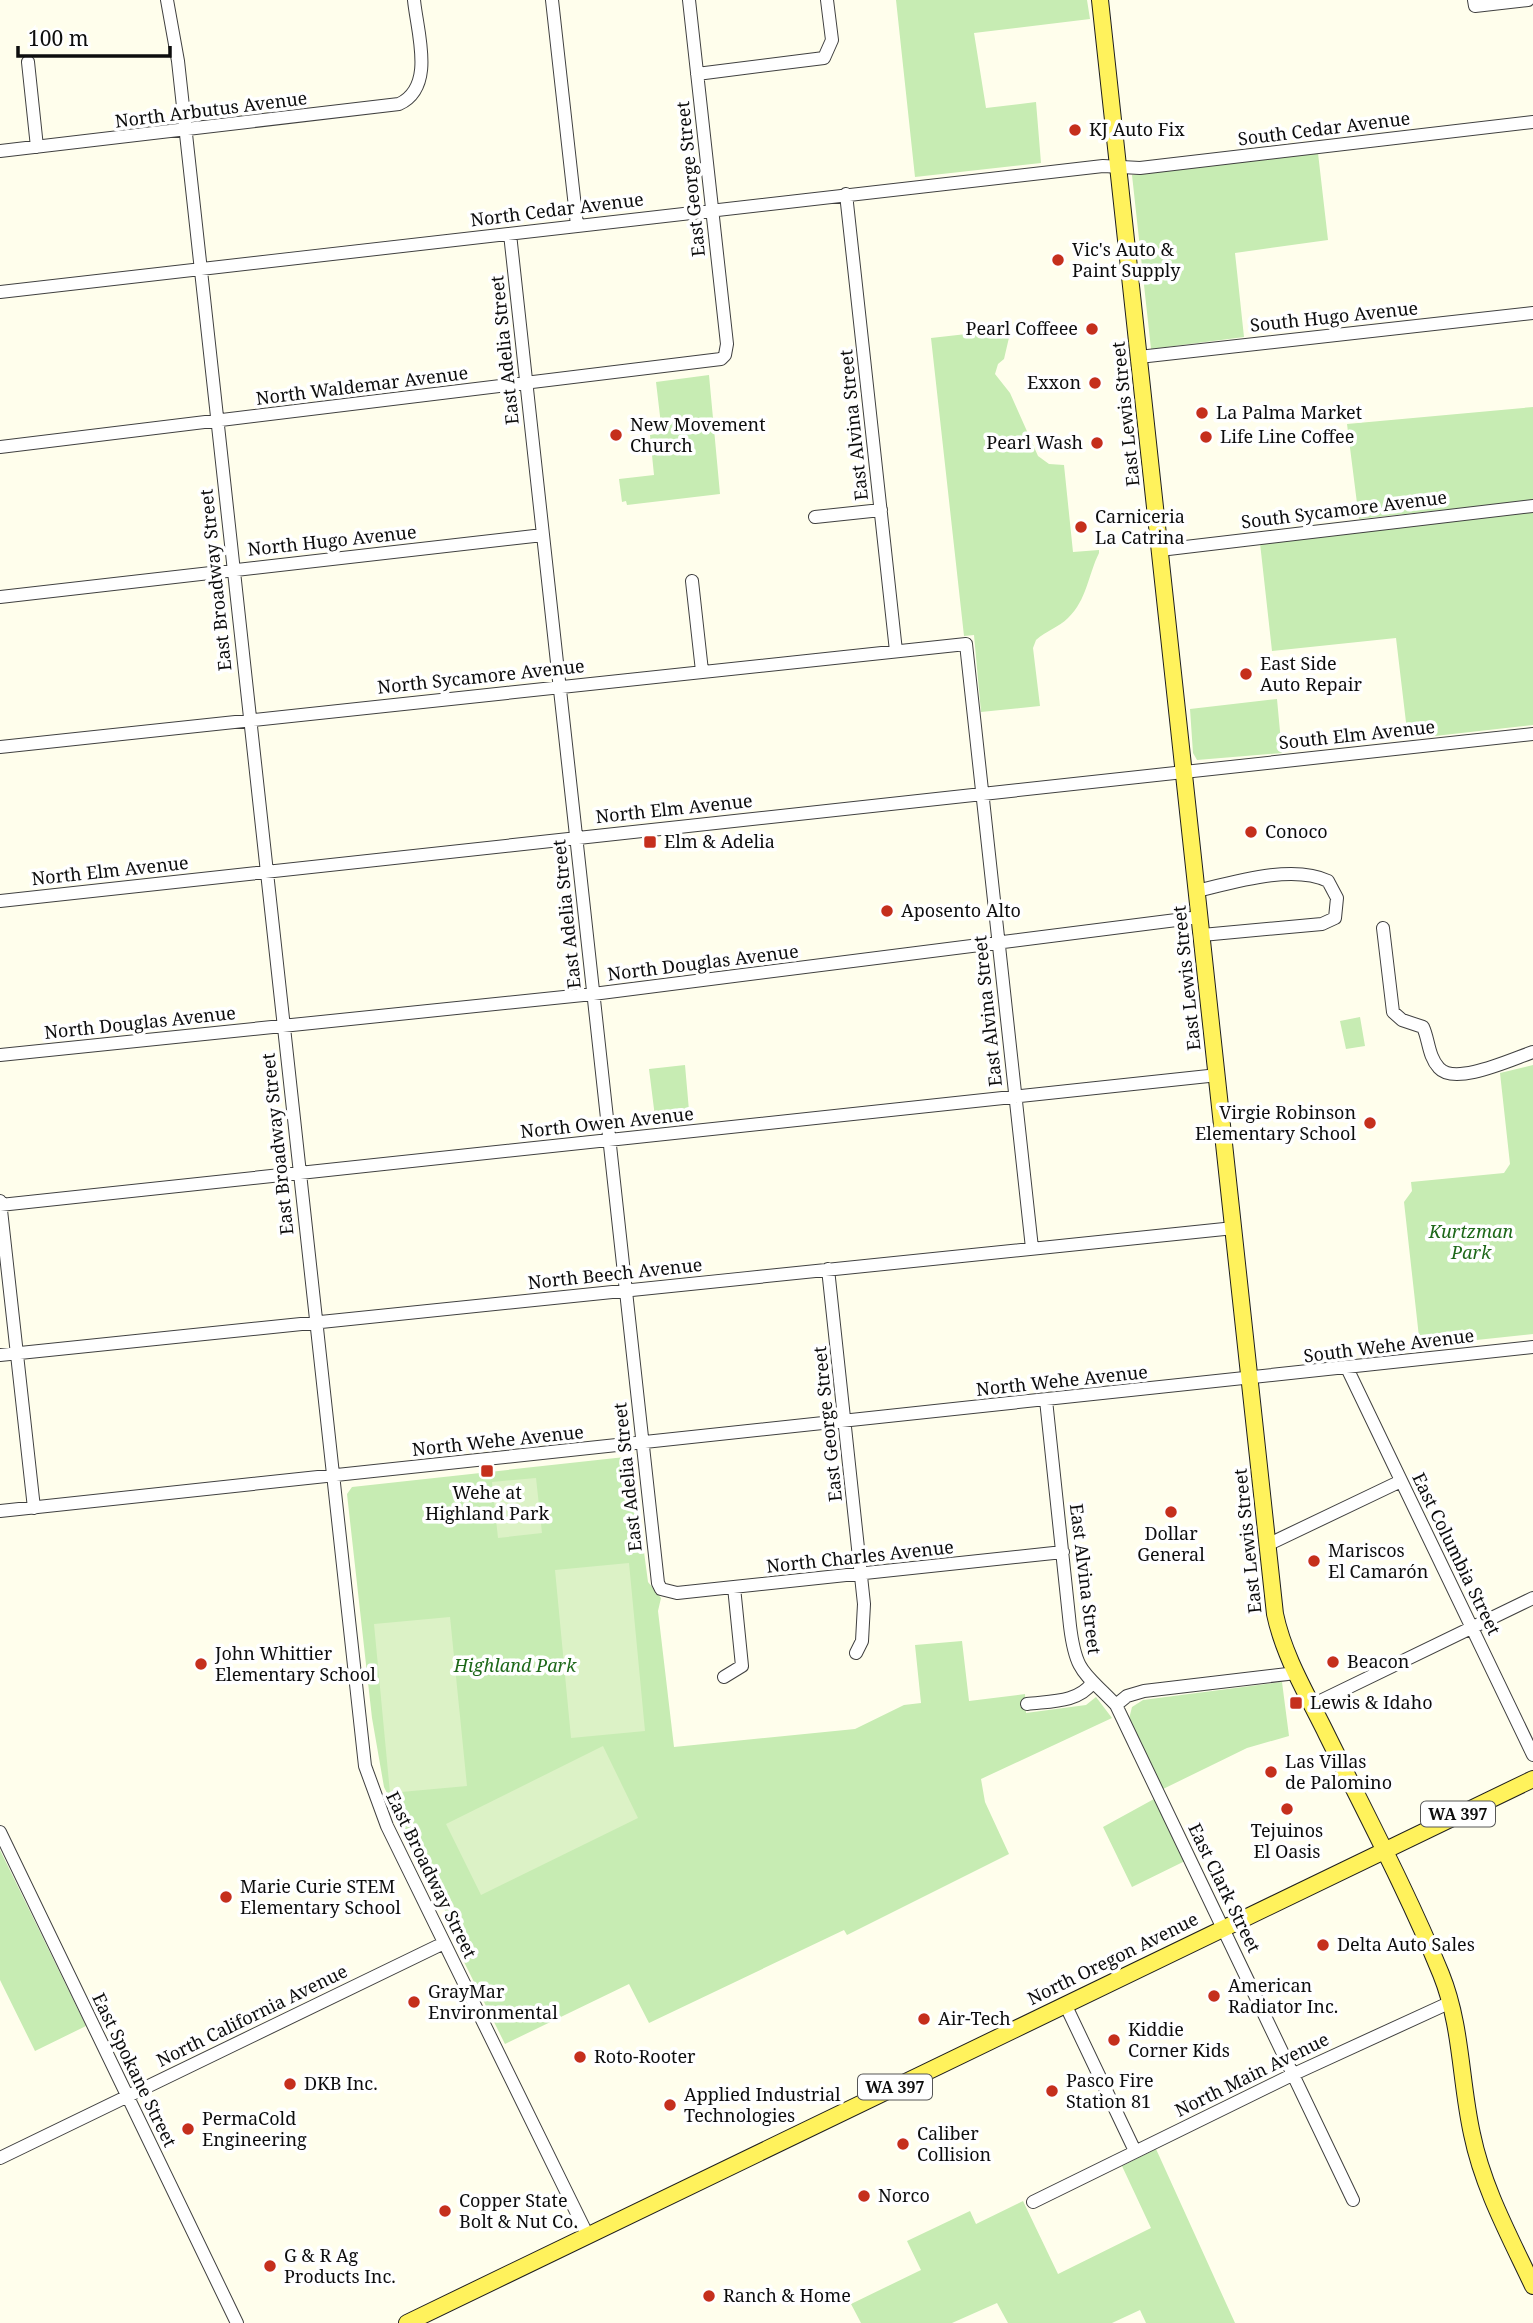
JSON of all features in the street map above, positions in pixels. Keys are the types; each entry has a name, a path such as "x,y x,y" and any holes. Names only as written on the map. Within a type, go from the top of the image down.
{"main road":[{"name":"East Lewis Street","path":"1100,0 1277,1626 1296,1672 1384,1850 1451,2002 1461,2047 1472,2137 1500,2216 1533,2286"},
{"name":"WA 397","path":"1384,1850 1533,1779"},
{"name":"North Oregon Avenue","path":"407,2323 1384,1850"}],"street":[{"name":"East Broadway Street","path":"167,0 185,130 365,1766 376,1804 588,2236"},
{"name":"North Arbutus Avenue","path":"0,151 393,106 407,101 418,88 421,71 414,0"},
{"path":"552,0 577,225"},
{"name":"East George Street","path":"689,0 727,344 725,355"},
{"path":"697,74 817,61 827,55 832,40 827,0"},
{"path":"1475,3 1528,0"},
{"path":"28,62 37,147"},
{"name":"South Cedar Avenue","path":"1119,167 1140,168 1346,146 1533,122"},
{"name":"North Cedar Avenue","path":"0,292 846,194 1103,166 1119,167"},
{"name":"East Alvina Street","path":"846,194 896,651"},
{"name":"East Adelia Street","path":"510,233 656,1576 661,1589"},
{"name":"South Hugo Avenue","path":"1139,357 1533,313"},
{"name":"North Waldemar Avenue","path":"0,447 715,361 725,355"},
{"name":"South Sycamore Avenue","path":"1160,550 1533,506"},
{"path":"815,517 881,510"},
{"name":"North Hugo Avenue","path":"0,597 543,535"},
{"path":"691,581 702,671"},
{"name":"East Alvina Street","path":"966,644 1032,1248"},
{"name":"North Sycamore Avenue","path":"0,747 966,644"},
{"name":"South Elm Avenue","path":"1184,772 1533,734"},
{"name":"North Elm Avenue","path":"0,901 1184,772"},
{"path":"1197,891 1256,877 1313,876 1328,881 1337,898 1335,918 1322,924 1202,935"},
{"name":"North Douglas Avenue","path":"0,1055 593,994 1200,917"},
{"path":"1383,928 1393,1012 1402,1020 1423,1027 1429,1050 1439,1069 1446,1073 1465,1074 1533,1052"},
{"name":"North Owen Avenue","path":"0,1204 1217,1075"},
{"path":"0,1204 34,1507"},
{"name":"North Beech Avenue","path":"0,1355 1234,1228"},
{"name":"East George Street","path":"828,1269 862,1575 865,1624 862,1641 856,1653"},
{"name":"South Wehe Avenue","path":"1250,1379 1533,1347"},
{"name":"East Columbia Street","path":"1347,1368 1533,1755"},
{"name":"North Wehe Avenue","path":"0,1511 1250,1379"},
{"name":"East Alvina Street","path":"1046,1401 1074,1652 1081,1672 1115,1705"},
{"path":"1267,1545 1401,1481"},
{"name":"North Charles Avenue","path":"661,1589 677,1593 1063,1552"},
{"path":"724,1677 742,1665 734,1587"},
{"path":"1312,1705 1533,1598"},
{"path":"1115,1705 1127,1696 1144,1691 1296,1672"},
{"path":"1027,1704 1074,1698 1087,1690 1092,1683"},
{"name":"East Clark Street","path":"1115,1705 1353,2200"},
{"name":"East Spokane Street","path":"0,1832 237,2323"},
{"name":"North California Avenue","path":"0,2158 444,1942"},
{"name":"North Main Avenue","path":"1033,2202 1294,2074 1451,2002"},
{"path":"1065,2004 1135,2151"}],"green space":[{"path":"896,0 1087,0 1090,19 974,33 986,108 1036,102 1041,163 915,177"},
{"path":"1318,153 1328,240 1235,253 1244,337 1151,349 1132,175"},
{"path":"1011,329 1004,359 998,364 995,374 1010,393 1038,456 1049,464 1064,465 1073,552 1099,550 1099,553 1074,611 1036,640 1033,648 1040,706 981,712 974,635 964,636 931,338"},
{"path":"709,375 720,494 627,505 626,501 622,502 619,479 654,475 650,435 662,433 656,382"},
{"path":"1533,407 1533,500 1359,519 1347,424"},
{"path":"1533,512 1533,725 1408,739 1396,638 1272,651 1260,543"},
{"path":"1277,699 1282,753 1197,760 1193,753 1190,709"},
{"path":"1360,1017 1365,1046 1346,1049 1340,1021"},
{"path":"685,1065 690,1122 656,1125 649,1069"},
{"name":"Kurtzman Park","path":"1533,1065 1533,1334 1420,1346 1404,1202 1412,1191 1411,1182 1504,1173 1510,1164 1500,1073"},
{"name":"Highland Park","path":"625,1457 632,1462 648,1582 661,1598 658,1611 674,1747 855,1729 904,1705 921,1703 915,1645 962,1641 969,1701 1025,1694 1026,1713 1086,1705 1096,1697 1112,1718 981,1779 985,1802 1009,1854 847,1935 844,1930 649,2023 629,1984 505,2044 460,1954 462,1945 384,1787 372,1718 347,1494 352,1487"},
{"path":"536,1478 542,1533 498,1538 492,1482"},
{"path":"629,1563 645,1731 571,1738 555,1570"},
{"path":"450,1617 467,1786 390,1793 374,1624"},
{"path":"1282,1682 1289,1736 1247,1748 1161,1790 1128,1723 1132,1707 1143,1700"},
{"path":"603,1746 638,1818 481,1895 446,1824"},
{"path":"1154,1799 1185,1861 1132,1887 1103,1827"},
{"path":"0,1850 86,2026 35,2051 0,1980"},
{"path":"1156,2149 1235,2323 1146,2323 1140,2310 1112,2323 1008,2323 997,2303 952,2323 861,2323 851,2304 921,2270 907,2241 970,2211 976,2224 1023,2201 1058,2274 1151,2228 1122,2166"}],"place":[{"name":"KJ Auto Fix","path":"1075,130"},
{"name":"Vic's Auto & Paint Supply","path":"1058,260"},
{"name":"Pearl Coffeee","path":"1092,329"},
{"name":"Exxon","path":"1095,383"},
{"name":"La Palma Market","path":"1202,413"},
{"name":"New Movement Church","path":"616,435"},
{"name":"Life Line Coffee","path":"1206,437"},
{"name":"Pearl Wash","path":"1097,443"},
{"name":"Carniceria La Catrina","path":"1081,527"},
{"name":"East Side Auto Repair","path":"1246,674"},
{"name":"Conoco","path":"1251,832"},
{"name":"Elm & Adelia","path":"650,842"},
{"name":"Aposento Alto","path":"887,911"},
{"name":"Virgie Robinson Elementary School","path":"1370,1123"},
{"name":"Wehe at Highland Park","path":"487,1471"},
{"name":"Dollar General","path":"1171,1512"},
{"name":"Mariscos El Camarón","path":"1314,1561"},
{"name":"Beacon","path":"1333,1662"},
{"name":"John Whittier Elementary School","path":"201,1664"},
{"name":"Lewis & Idaho","path":"1296,1703"},
{"name":"Las Villas de Palomino","path":"1271,1772"},
{"name":"Tejuinos El Oasis","path":"1287,1809"},
{"name":"Marie Curie STEM Elementary School","path":"226,1897"},
{"name":"Delta Auto Sales","path":"1323,1945"},
{"name":"American Radiator Inc.","path":"1214,1996"},
{"name":"GrayMar Environmental","path":"414,2002"},
{"name":"Air-Tech","path":"924,2019"},
{"name":"Kiddie Corner Kids","path":"1114,2040"},
{"name":"Roto-Rooter","path":"580,2057"},
{"name":"DKB Inc.","path":"290,2084"},
{"name":"Pasco Fire Station 81","path":"1052,2091"},
{"name":"Applied Industrial Technologies","path":"670,2105"},
{"name":"PermaCold Engineering","path":"188,2129"},
{"name":"Caliber Collision","path":"903,2144"},
{"name":"Norco","path":"864,2196"},
{"name":"Copper State Bolt & Nut Co.","path":"445,2211"},
{"name":"G & R Ag Products Inc.","path":"270,2266"},
{"name":"Ranch & Home","path":"709,2296"}]}
